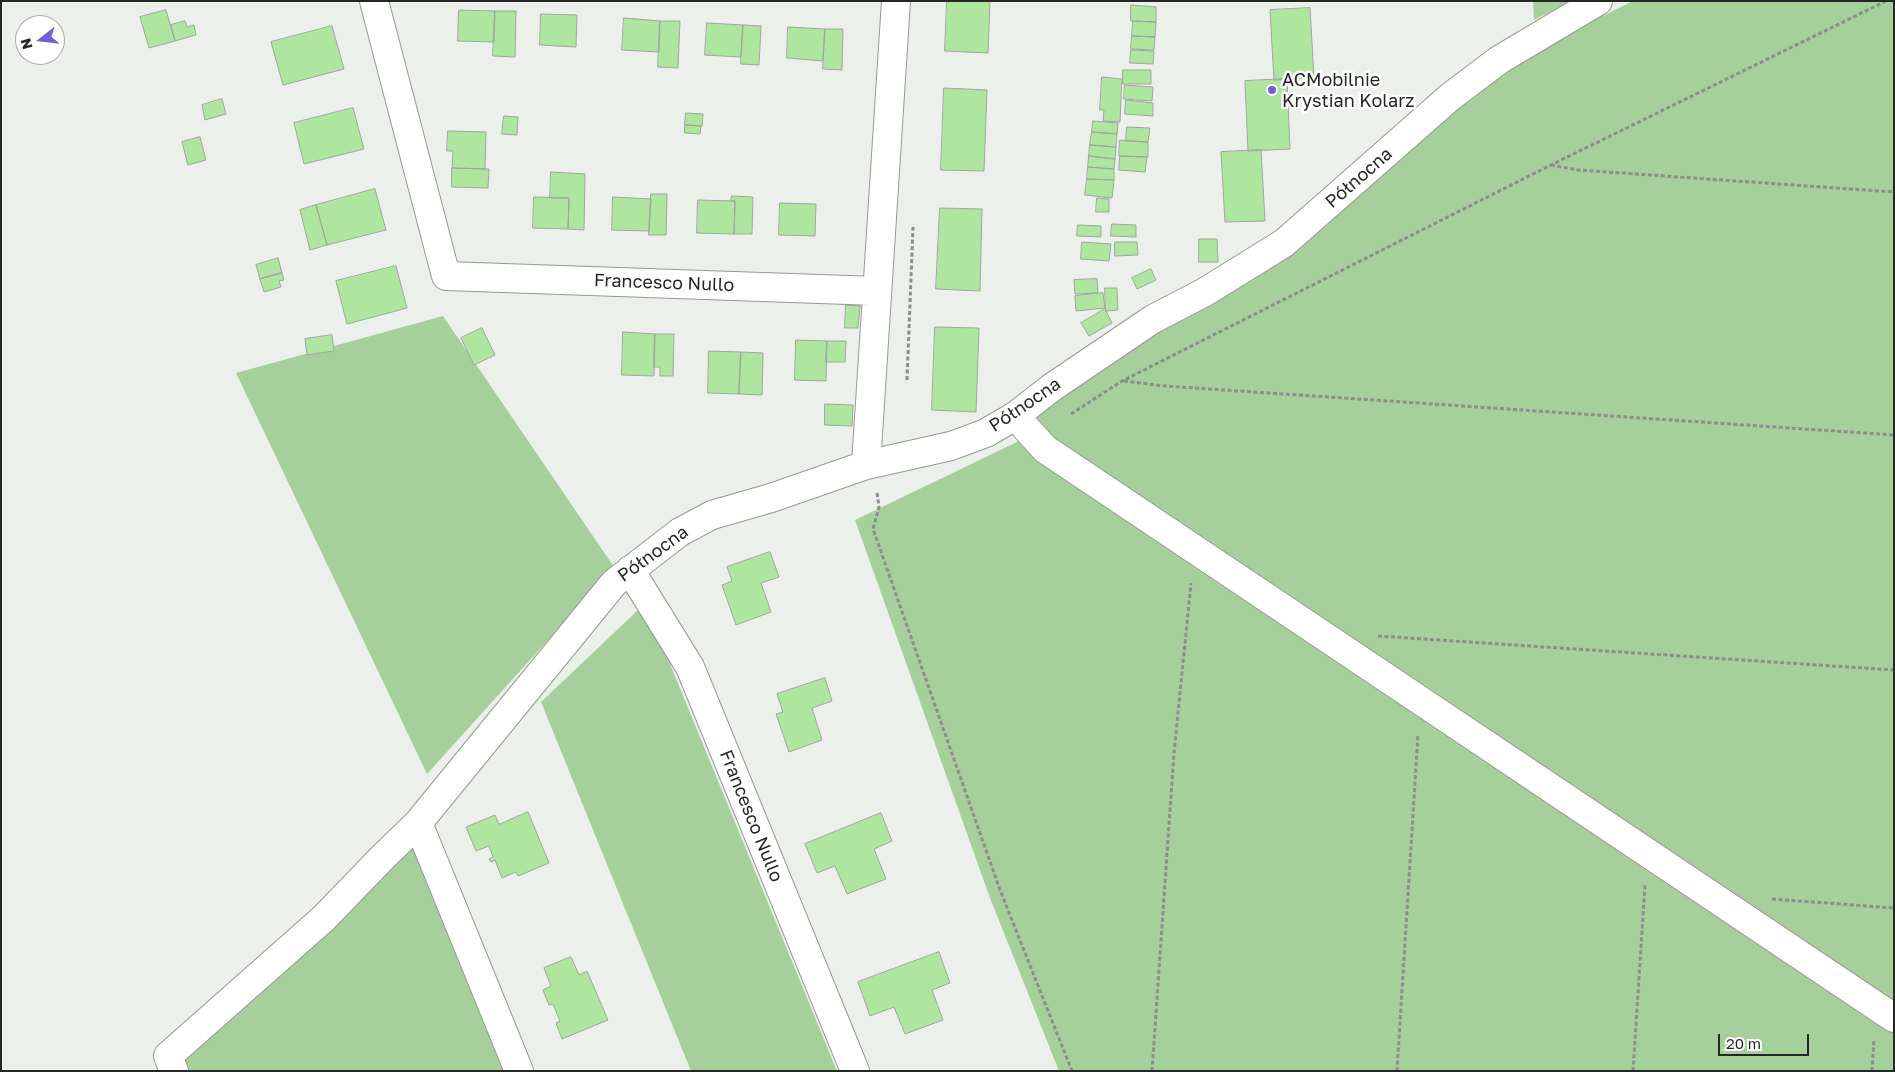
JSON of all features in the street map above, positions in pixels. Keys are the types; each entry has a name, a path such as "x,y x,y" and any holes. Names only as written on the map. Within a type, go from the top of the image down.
{"street":[{"name":"Francesco Nullo","path":"374,1 446,276 877,291"},
{"path":"866,465 896,1"},
{"name":"Północna","path":"174,1071 168,1056 324,918 418,823 614,583 680,532 712,515 771,498 866,465 951,446 986,433 1016,416 1051,388 1154,319 1205,292 1284,243 1450,97 1499,60 1598,1"},
{"path":"1025,427 1045,449 1894,1018"},
{"name":"Francesco Nullo","path":"630,570 690,667 855,1071"},
{"path":"418,823 520,1071"}],"path":[{"path":"1071,414 1122,381 1551,165 1886,1"},
{"path":"1551,165 1578,170 1894,192"},
{"path":"1122,381 1165,386 1894,435"},
{"path":"879,508 873,529 1000,890 1072,1071"},
{"path":"1152,1071 1174,753 1194,550"},
{"path":"1370,636 1894,670"},
{"path":"1398,1071 1420,699"},
{"path":"1633,1071 1647,852"},
{"path":"1769,899 1894,908"}],"green space":[{"path":"1533,1 1572,1 1534,20"},
{"path":"1633,1 1894,1 1894,1071 1059,1071 990,898 855,520 1017,442 1025,427 1041,408 1478,90 1576,29"},
{"path":"443,316 614,567 427,774 236,373"},
{"path":"638,610 659,637 837,1071 691,1071 541,702"},
{"path":"414,841 508,1071 172,1071"}],"building":[{"path":"947,1 990,1 988,53 945,51"},
{"path":"1131,5 1156,7 1156,22 1131,21"},
{"path":"1310,8 1314,78 1274,80 1270,10"},
{"path":"166,10 175,41 149,48 140,17"},
{"path":"459,10 495,11 494,42 458,41"},
{"path":"495,11 516,11 515,57 493,56"},
{"path":"541,14 577,15 576,47 540,45"},
{"path":"624,18 660,21 659,52 622,50"},
{"path":"185,21 187,27 194,25 196,35 175,41 171,25"},
{"path":"660,21 680,21 678,68 658,67"},
{"path":"1133,21 1156,22 1155,37 1132,36"},
{"path":"707,23 743,25 741,57 705,55"},
{"path":"743,25 761,26 759,65 741,64"},
{"path":"332,26 344,69 283,85 271,42"},
{"path":"788,27 825,29 823,61 787,58"},
{"path":"825,29 843,29 842,70 823,69"},
{"path":"1132,36 1155,37 1154,50 1131,49"},
{"path":"1131,50 1154,51 1153,64 1130,63"},
{"path":"1123,70 1151,70 1151,84 1123,84"},
{"path":"1102,77 1122,79 1120,122 1103,121 1104,110 1100,110"},
{"path":"1287,79 1290,149 1248,151 1245,81"},
{"path":"1125,85 1153,87 1152,101 1124,99"},
{"path":"944,88 987,90 984,171 941,170"},
{"path":"222,99 226,114 205,120 202,105"},
{"path":"1126,100 1153,103 1153,116 1125,114"},
{"path":"353,108 364,149 304,164 294,123"},
{"path":"686,113 703,114 702,126 685,125"},
{"path":"504,116 518,117 517,135 502,134"},
{"path":"1093,121 1118,123 1117,134 1092,132"},
{"path":"685,125 701,126 700,134 685,133"},
{"path":"1127,127 1150,128 1148,142 1126,141"},
{"path":"448,131 486,132 485,169 452,168 453,151 447,151"},
{"path":"1092,132 1117,134 1116,147 1090,145"},
{"path":"200,137 206,160 188,165 182,142"},
{"path":"1120,140 1148,142 1148,157 1119,156"},
{"path":"1090,145 1116,147 1115,159 1089,156"},
{"path":"1261,150 1265,221 1225,222 1221,152"},
{"path":"1089,156 1115,159 1114,169 1088,167"},
{"path":"1120,156 1147,157 1145,172 1119,170"},
{"path":"1088,167 1114,169 1114,180 1087,179"},
{"path":"452,168 489,169 488,188 452,187"},
{"path":"551,172 585,174 584,230 568,229 569,198 550,198"},
{"path":"1087,179 1114,180 1112,198 1085,195"},
{"path":"375,189 386,230 327,245 316,205"},
{"path":"651,194 667,194 666,235 649,235"},
{"path":"732,196 753,197 752,234 734,234 735,201 731,201"},
{"path":"534,197 569,198 568,229 533,228"},
{"path":"613,197 651,199 649,231 612,230"},
{"path":"1097,198 1109,199 1109,212 1096,212"},
{"path":"698,200 735,201 734,234 697,233"},
{"path":"780,203 816,204 815,236 779,235"},
{"path":"316,205 327,245 310,250 300,210"},
{"path":"940,208 982,209 980,291 936,289"},
{"path":"1112,224 1136,225 1136,237 1111,236"},
{"path":"1078,225 1101,226 1101,237 1077,236"},
{"path":"1199,239 1217,239 1218,262 1199,262"},
{"path":"1082,242 1111,244 1109,261 1081,259"},
{"path":"1115,242 1137,242 1138,255 1115,256"},
{"path":"278,258 282,273 260,279 256,265"},
{"path":"396,266 407,308 347,324 336,281"},
{"path":"1151,269 1156,280 1137,289 1132,278"},
{"path":"282,273 284,280 279,281 281,287 264,292 260,279"},
{"path":"1097,279 1098,293 1075,294 1074,280"},
{"path":"1105,288 1117,288 1118,310 1106,311"},
{"path":"1103,293 1105,308 1076,311 1075,296"},
{"path":"846,305 860,306 858,328 845,328"},
{"path":"1105,309 1112,323 1089,336 1081,323"},
{"path":"935,327 979,328 976,412 932,410"},
{"path":"482,328 495,355 474,365 461,338"},
{"path":"623,332 655,334 654,376 622,375"},
{"path":"655,334 674,334 673,376 660,376 660,367 654,367"},
{"path":"332,335 334,351 307,355 305,339"},
{"path":"796,340 827,341 826,381 795,380"},
{"path":"827,341 846,341 845,362 826,362"},
{"path":"709,351 741,352 739,394 708,393"},
{"path":"741,352 763,353 762,395 739,394"},
{"path":"825,404 853,405 852,426 825,425"},
{"path":"770,552 779,577 761,583 771,612 736,625 722,585 732,581 727,567"},
{"path":"825,678 832,701 812,708 822,740 789,752 776,714 783,712 777,694"},
{"path":"528,812 549,863 518,876 516,872 502,878 495,860 491,862 489,859 493,857 489,846 476,851 466,827 495,815 499,824"},
{"path":"881,813 892,841 874,849 886,879 847,894 835,866 817,873 805,844"},
{"path":"939,952 950,983 932,990 943,1020 905,1034 894,1007 870,1016 858,982"},
{"path":"571,957 579,975 587,971 608,1020 562,1039 556,1023 560,1021 553,1004 549,1005 543,990 551,986 544,968"}],"place":[{"name":"ACMobilnie Krystian Kolarz","path":"1272,90"}]}
